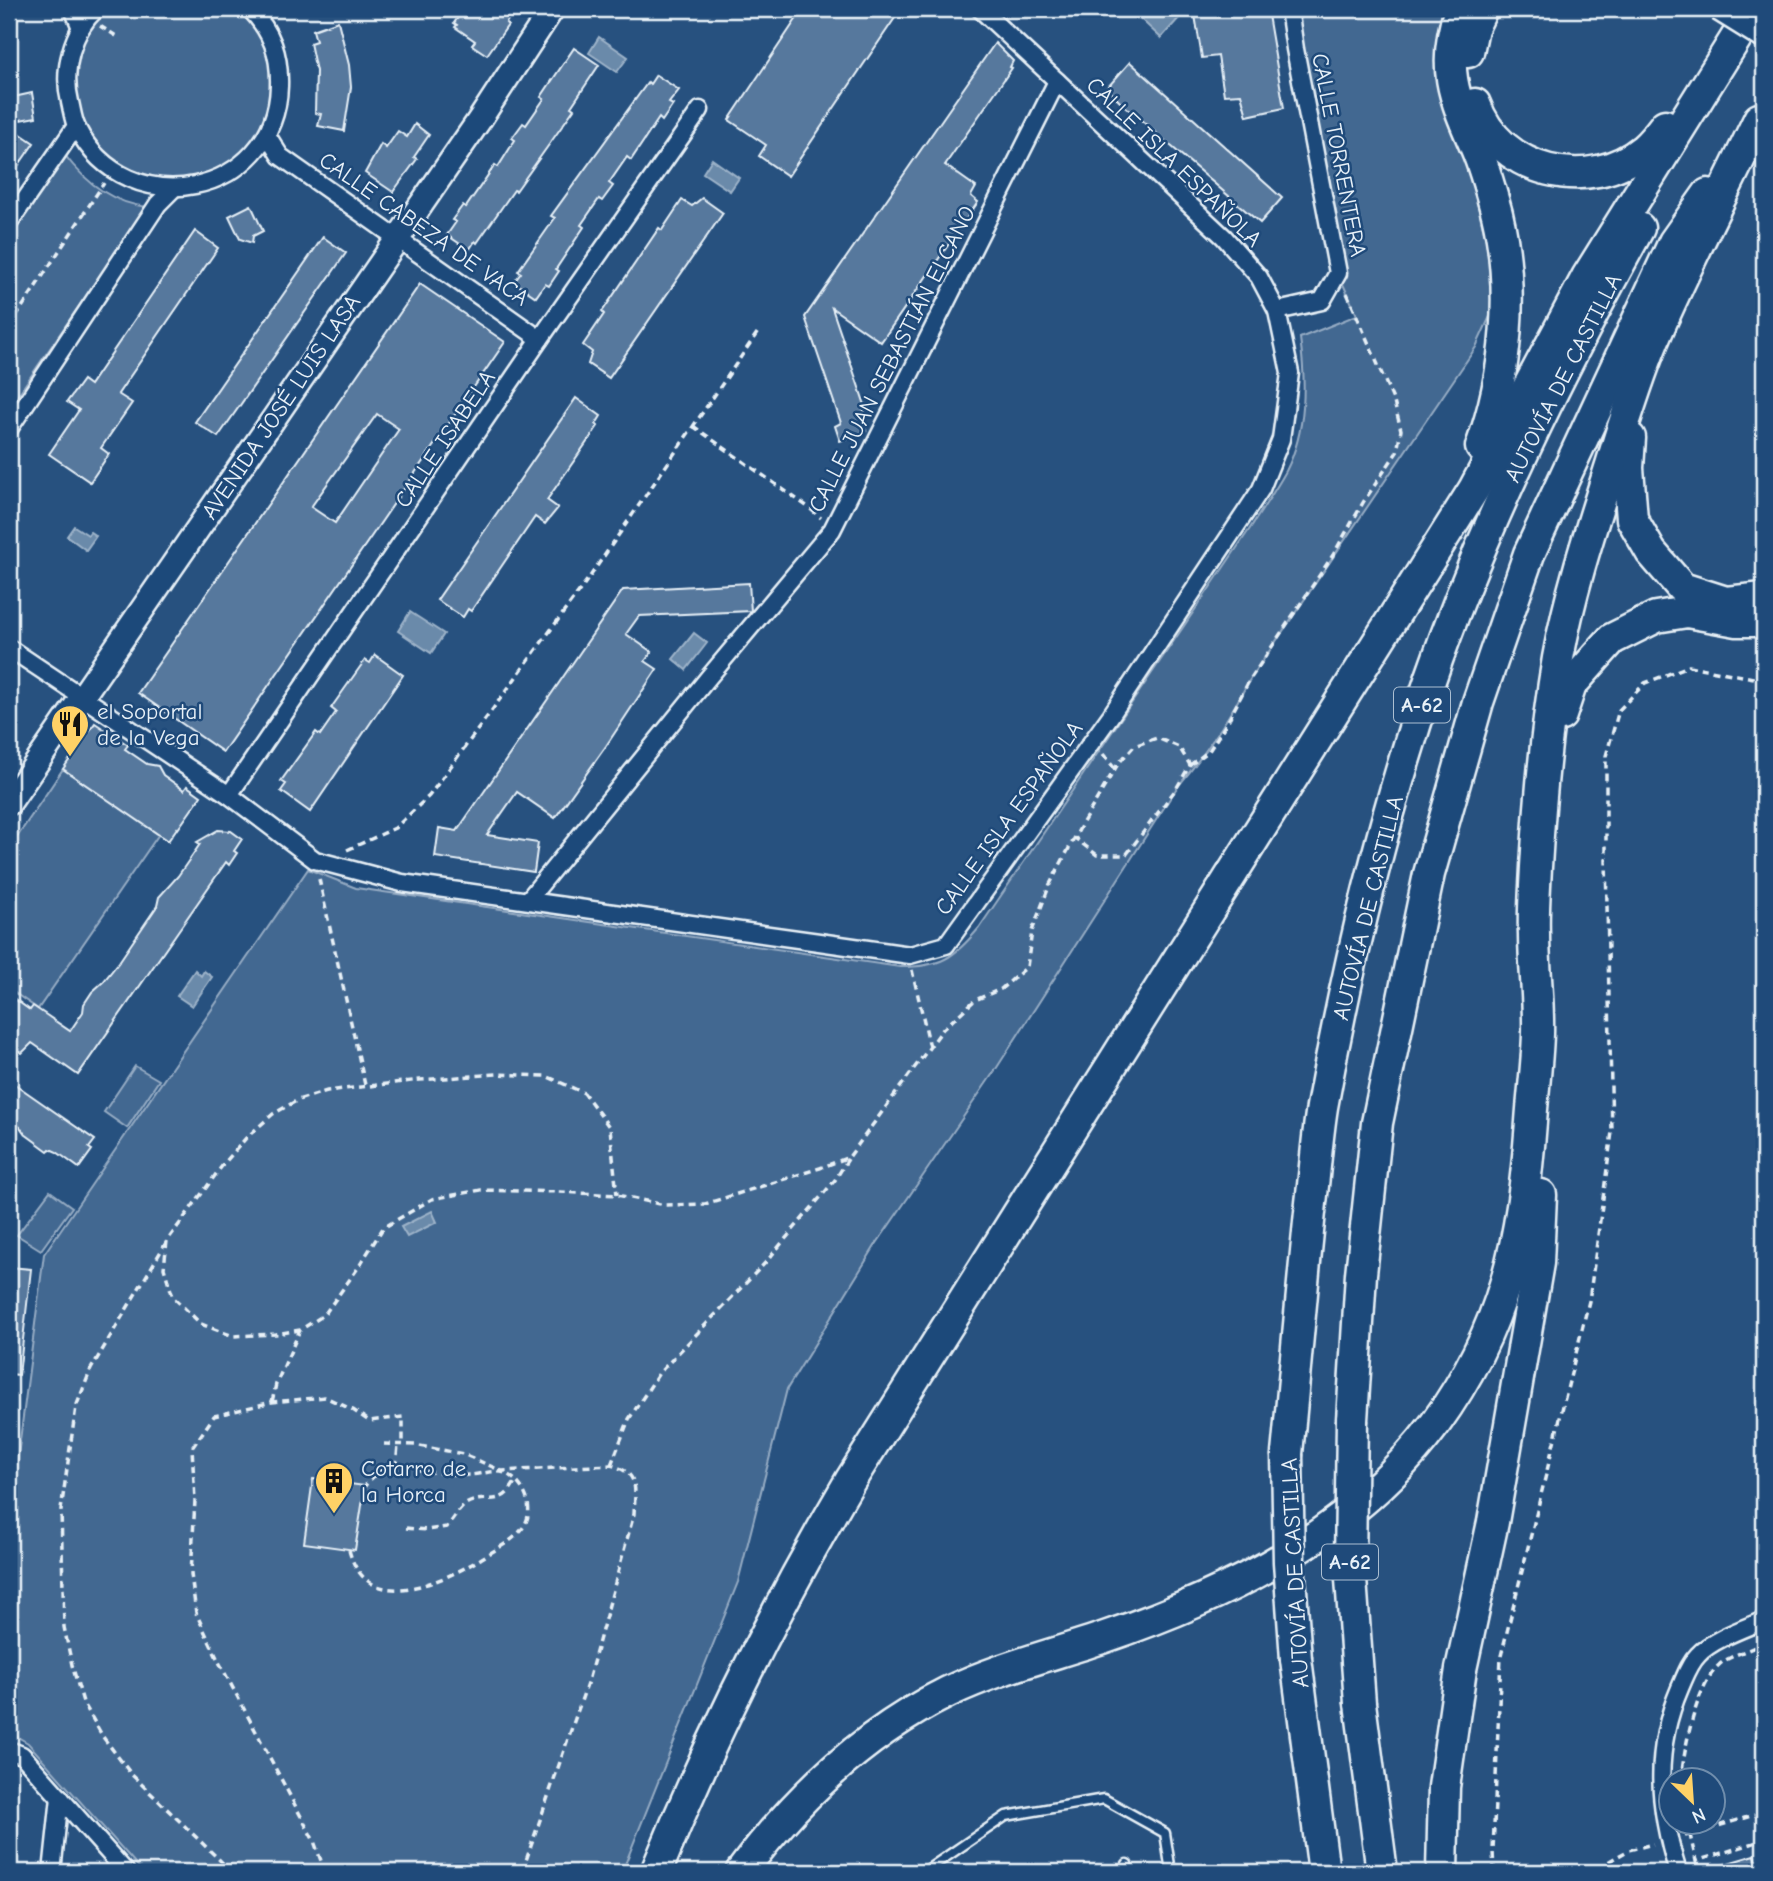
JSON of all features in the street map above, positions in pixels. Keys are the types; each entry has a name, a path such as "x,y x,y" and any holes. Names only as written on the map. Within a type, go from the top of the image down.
{"highway":[{"path":"1420,575 1476,459 1486,432 1498,379 1505,326 1505,271 1497,215 1488,181 1463,122 1451,80 1452,38 1460,9"},
{"path":"1482,9 1473,28 1468,49 1468,70 1470,88 1482,122 1493,138 1522,160 1543,170 1563,173 1600,171 1645,149 1757,23"},
{"path":"656,1872 739,1684 812,1546 850,1481 1474,489 1587,277 1757,23"},
{"name":"AUTOVÍA DE CASTILLA","path":"1324,1872 1296,1659 1289,1562 1287,1454 1322,1109 1348,980 1379,849 1430,679 1492,522 1578,340 1757,23"},
{"path":"1442,1872 1444,1787 1461,1669 1493,1522 1538,1263 1544,1105 1534,932 1542,769 1559,654 1583,554 1654,340 1762,115"},
{"name":"AUTOVÍA DE CASTILLA","path":"1382,1872 1360,1703 1350,1565 1352,1420 1361,1274 1377,1123 1429,874 1478,702 1529,554 1674,242 1762,115"},
{"path":"1632,400 1628,468 1632,519 1651,552 1682,588 1726,602 1764,598"},
{"path":"1542,769 1571,685 1612,639 1656,617 1687,612 1737,621 1764,621"},
{"path":"741,1872 773,1831 809,1792 840,1763 889,1726 952,1691 1017,1665 1176,1612 1241,1581 1316,1538 1366,1500 1390,1476 1435,1423 1455,1393 1489,1333 1509,1279 1524,1196 1538,1032"}],"street":[{"path":"73,9 81,28"},
{"path":"86,9 96,9"},
{"path":"96,9 87,17 71,50 66,86 79,131 89,149 113,170 135,182 173,189 217,179 247,160 267,135 278,105 280,63 265,24 250,9"},
{"name":"AVENIDA JOSÉ LUIS LASA","path":"9,803 480,119 552,9"},
{"name":"CALLE ISLA ESPAÑOLA","path":"9,648 229,795 315,860 402,883 910,954 946,945 1111,715 1261,489 1281,439 1290,373 1277,311 1259,277 1224,237 981,9"},
{"name":"CALLE TORRENTERA","path":"1277,311 1322,301 1338,273 1289,9"},
{"path":"1719,9 1757,23"},
{"name":"CALLE JUAN SEBASTIÁN ELCANO","path":"528,900 832,530 1057,81"},
{"name":"CALLE ISABELA","path":"229,795 700,110"},
{"path":"9,223 65,142 79,131"},
{"name":"CALLE CABEZA DE VACA","path":"267,135 280,156"},
{"name":"CALLE CABEZA DE VACA","path":"255,151 280,156 540,339"},
{"path":"153,187 158,204"},
{"path":"9,429 158,204 173,189"},
{"path":"1678,1872 1668,1840 1660,1788 1665,1728 1687,1671 1699,1653 1764,1620"},
{"path":"9,1750 22,1755 127,1872"},
{"path":"52,1872 60,1797"}],"lane":[{"path":"924,1872 1006,1816 1104,1799 1165,1833 1171,1872"}],"path":[{"path":"9,327 113,170"},
{"path":"1074,838 1097,855 1126,855 1176,789 1190,765 1209,751 1249,681 1333,555 1364,501 1397,452 1401,430 1394,402 1338,273"},
{"path":"365,1085 315,860 351,848 395,828 429,796 591,575 760,329"},
{"path":"693,426 808,507 832,530"},
{"path":"1494,1872 1501,1656 1589,1301 1612,1132 1606,756 1619,710 1645,683 1689,666 1764,680"},
{"path":"611,1465 629,1419 659,1373 766,1262 835,1180 943,1029 975,1000 1001,989 1027,967 1032,931 1050,884 1118,764 1134,746 1157,737 1179,747 1190,765"},
{"path":"910,954 913,981 930,1046"},
{"path":"232,1872 131,1774 103,1737 83,1702 72,1665 64,1627 61,1510 76,1407 91,1369 167,1241 222,1166 246,1138 273,1114 298,1100 327,1091 365,1085 497,1074 546,1076 584,1093 610,1128 617,1195"},
{"path":"167,1241 164,1268 173,1297 201,1324 233,1336 276,1334 300,1330 324,1315 383,1228 432,1199 481,1190 617,1195 665,1205 705,1204 849,1157"},
{"path":"272,1402 276,1384 300,1330"},
{"path":"325,1872 314,1841 196,1613 191,1574 195,1500 192,1448 214,1416 272,1402 325,1397 369,1421 403,1417 396,1467"},
{"path":"349,1550 363,1577 382,1587 413,1590 441,1580 472,1564 510,1541 525,1525 529,1502 520,1483 502,1471 463,1454 384,1444"},
{"path":"365,1486 371,1478 389,1466 466,1475 611,1465 622,1468 631,1475 635,1488 634,1514 588,1681 522,1872"},
{"path":"406,1528 427,1530 447,1527 467,1504 501,1497 510,1492 516,1480"},
{"path":"1683,1766 1704,1688 1720,1664 1764,1643"},
{"path":"1728,1823 1764,1812"},
{"path":"1689,1836 1699,1872"},
{"path":"1605,1872 1606,1863 1629,1850 1668,1840"},
{"path":"1696,1861 1764,1840"}],"shaded area":[{"path":"107,9 242,9 257,29 267,49 271,83 270,96 258,132 235,158 206,174 173,179 140,173 111,158 88,131 76,95 75,83 81,48 91,27"},
{"path":"1130,9 1171,9 1180,17 1161,38"},
{"path":"1289,9 1450,9 1440,85 1472,182 1487,244 1492,312 1476,347 1249,681 1216,737 1176,789 996,1069 875,1246 787,1389 738,1582 622,1872 143,1872 28,1743 9,1732 9,1478 15,1479 44,1254 308,869 356,888 900,967 936,963 962,947 979,928 1249,530 1286,471 1298,439 1303,406 1300,338 1357,315 1338,273"},
{"path":"599,37 628,57 617,72 589,53"},
{"path":"64,154 81,174 100,190 122,201 147,207 9,408 9,235"},
{"path":"712,159 739,178 730,191 703,173"},
{"path":"74,526 88,535 90,532 96,536 86,550 67,536"},
{"path":"410,612 444,634 431,653 398,631"},
{"path":"694,633 707,643 686,670 673,659"},
{"path":"63,769 159,834 38,1009 9,989 9,849"},
{"path":"195,970 201,976 204,971 212,977 192,1006 177,996"},
{"path":"135,1066 159,1080 127,1128 104,1112"},
{"path":"50,1191 72,1207 41,1250 17,1235"},
{"path":"432,1211 437,1222 407,1237 401,1227"}],"building":[{"path":"464,9 503,9 511,15 506,23 508,25 487,55 472,45 475,41 455,27 457,25 454,23"},
{"path":"803,9 901,9 788,176 759,156 766,145 729,120"},
{"path":"1194,9 1267,9 1284,108 1247,116 1241,94 1224,95 1218,56 1202,58"},
{"path":"338,21 349,65 351,87 344,131 318,126 321,114 315,113 316,71 310,43 316,41 313,30"},
{"path":"995,43 1013,61 1010,67 1012,68 945,165 976,187 971,196 978,202 881,342 832,308 866,408 863,408 866,415 861,417 866,431 840,441 835,426 841,423 805,317"},
{"path":"574,48 599,65 553,139 477,243 475,241 469,250 447,235 456,222 452,220 463,205 466,207 495,165 498,167 515,140 512,138 523,123 526,125 544,99 541,97"},
{"path":"1130,62 1282,198 1260,223 1107,88"},
{"path":"656,75 679,90 669,103 673,105 662,121 659,118 631,160 627,157 609,183 613,186 602,201 599,199 581,225 584,227 556,269 559,271 549,286 545,284 536,297 514,282 521,273 518,271 555,218 551,216 648,82 650,84"},
{"path":"32,93 36,117 9,122 9,98"},
{"path":"415,124 429,135 414,157 417,159 393,192 365,173 381,144 386,148 398,131 407,137"},
{"path":"9,126 34,143 9,179"},
{"path":"702,198 723,213 609,378 588,364 592,352 583,345 659,228 662,230 682,200 692,206"},
{"path":"251,205 263,231 253,236 252,243 240,239 229,216"},
{"path":"195,231 218,248 118,394 132,403 101,448 109,454 90,482 49,454 79,410 67,402 83,380 90,385"},
{"path":"323,237 346,253 218,437 195,422"},
{"path":"420,284 505,342 223,752 138,693","holes":["377,414 399,429 335,523 311,507"]},
{"path":"576,398 601,416 596,424 598,426 547,500 558,508 545,524 535,517 471,611 468,609 463,617 437,600"},
{"path":"749,583 751,611 639,616 626,634 652,652 645,661 657,669 606,746 555,818 517,792 487,835 538,843 534,872 435,857 439,828 457,831 623,590"},
{"path":"375,655 403,675 310,812 281,791 286,784 281,781 316,732 320,735 336,712 331,708 365,660 370,663"},
{"path":"95,723 128,745 125,749 147,764 158,766 163,775 184,790 187,786 201,796 168,841 63,769"},
{"path":"218,830 231,831 242,839 234,851 237,853 229,865 226,862 78,1075 32,1043 22,1053 9,1044 9,995 30,1010 33,1006 70,1031 92,992 119,962 157,906 159,897 178,876 200,844 197,842"},
{"path":"9,1080 95,1140 89,1148 92,1150 79,1168 57,1152 50,1149 48,1151 9,1119"},
{"path":"9,1267 31,1269 19,1375 9,1374"},
{"name":"Cotarro de la Horca","path":"313,1479 365,1486 355,1550 304,1543"},
{"path":"1755,1855 1760,1872 1712,1872 1711,1868"}],"place":[{"name":"el Soportal de la Vega","path":"70,758"},
{"name":"Cotarro de la Horca","path":"334,1515"}]}
